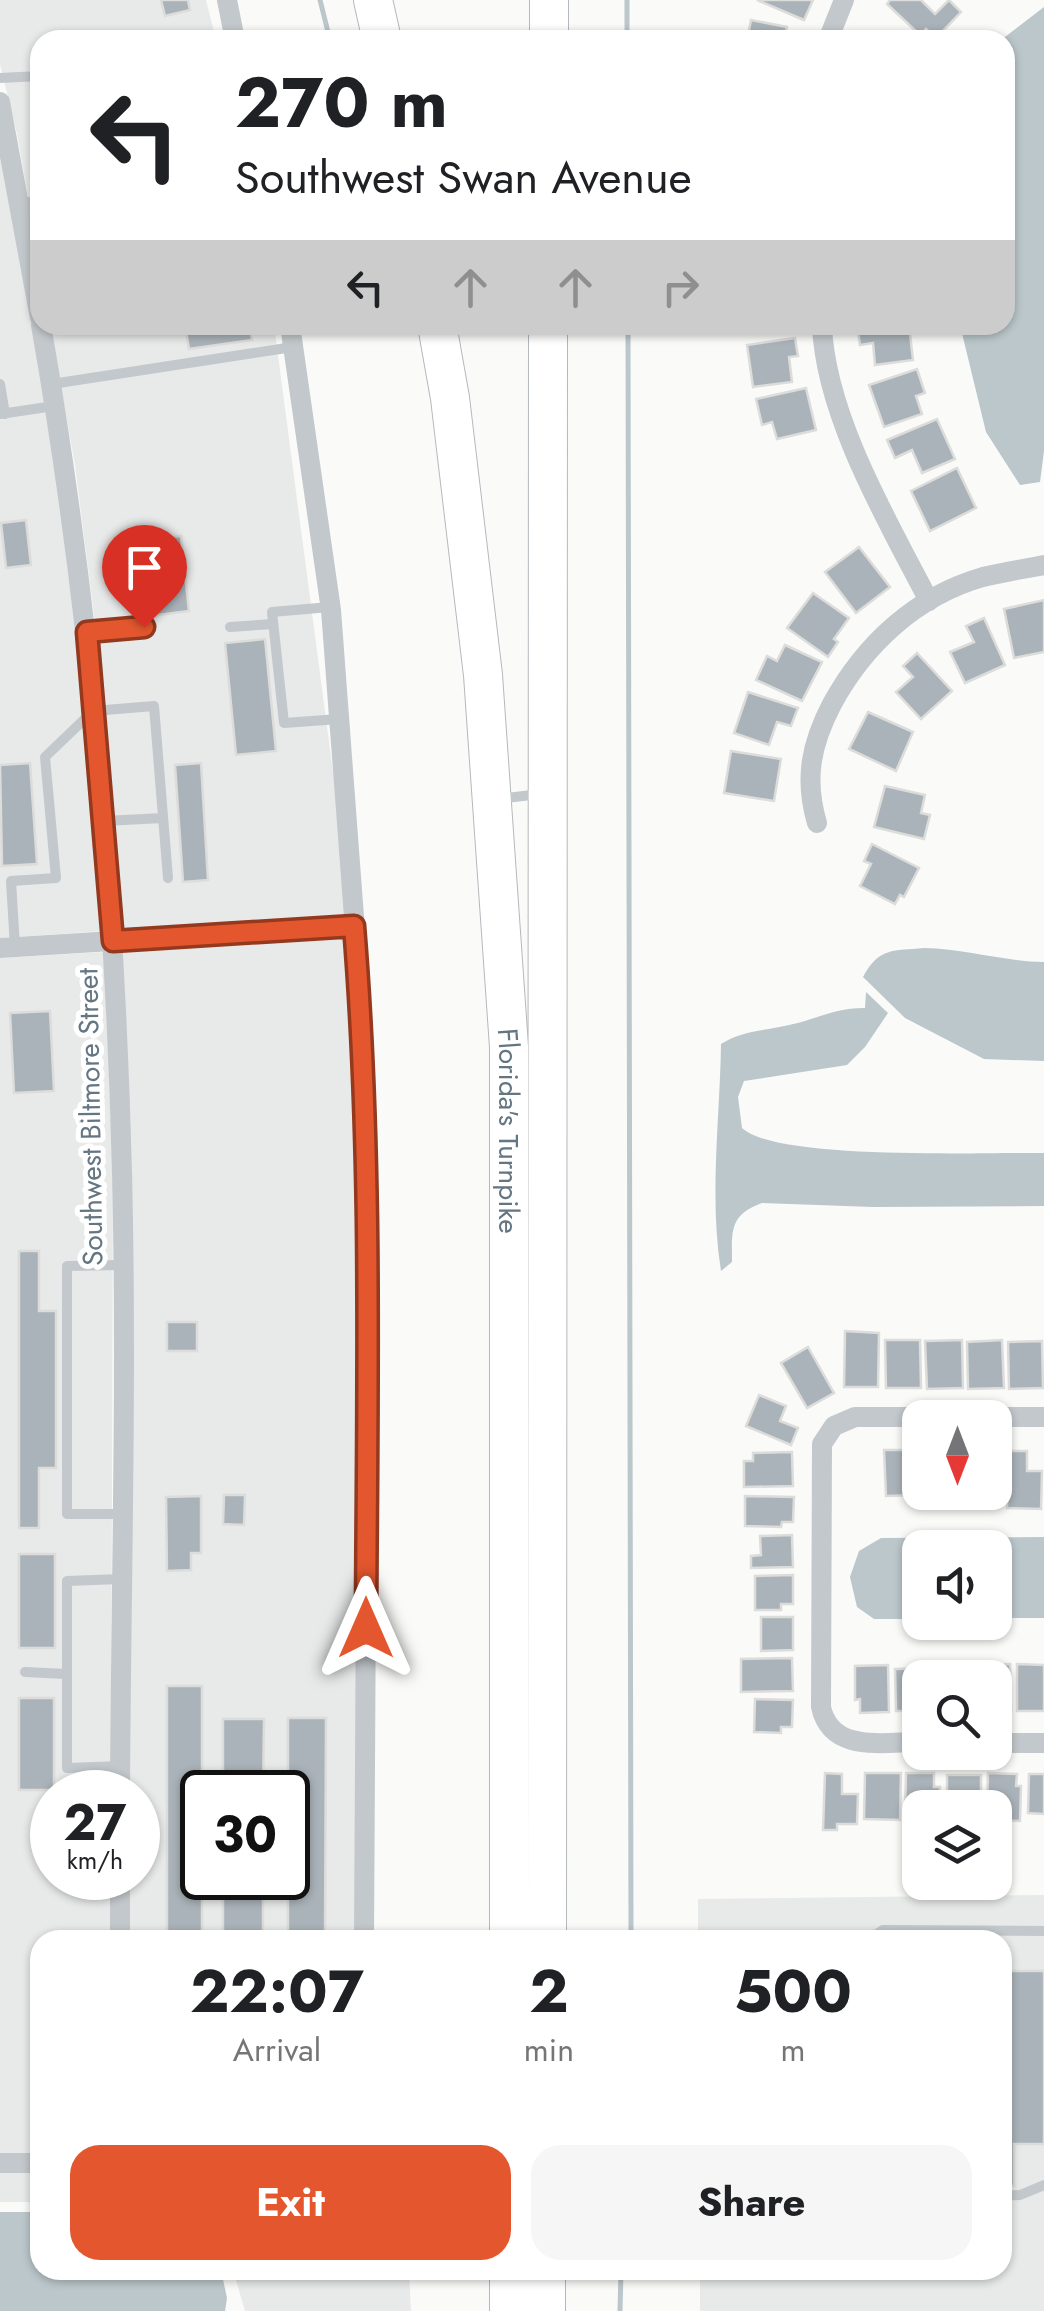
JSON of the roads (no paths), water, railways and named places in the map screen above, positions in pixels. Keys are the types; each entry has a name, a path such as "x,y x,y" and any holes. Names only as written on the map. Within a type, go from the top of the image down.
{"highway":[{"path":"373,0 380,30"},
{"path":"549,0 549,30"},
{"name":"Florida's Turnpike","path":"439,335 450,398 480,656 509,1047 509,1930"},
{"name":"Florida's Turnpike","path":"546,1930 548,335"},
{"path":"508,2311 509,2280"},
{"path":"546,2280 546,2311"}],"street":[{"path":"227,0 233,30"},
{"path":"832,30 844,0"},
{"name":"Southwest Biltmore Street","path":"0,102 30,258"},
{"name":"Southwest Biltmore Street","path":"43,335 87,632 113,941 122,1176 120,1770"},
{"path":"291,335 330,606 361,1010 368,1239 364,1930"},
{"path":"824,335 840,412 876,500 930,601"},
{"path":"817,823 808,784 820,727 849,673 881,634 930,601 980,578 1044,565"},
{"path":"8,947 354,926"},
{"path":"902,1742 841,1738 824,1722 822,1444 834,1426 855,1417 1044,1417"},
{"path":"1012,1742 1044,1743"},
{"path":"120,1900 120,1930"},
{"path":"0,2163 30,2163"}],"lane":[{"path":"0,78 30,76"},
{"path":"52,384 293,347"},
{"path":"0,384 3,414 55,406"},
{"path":"87,632 144,627 133,555"},
{"path":"330,606 272,612 273,624 284,723 340,719"},
{"path":"230,627 273,624"},
{"path":"8,947 11,881 56,878 45,758 93,711 154,706 168,878"},
{"path":"491,800 548,794"},
{"path":"103,822 163,818"},
{"path":"121,1514 68,1514 66,1266 122,1265"},
{"path":"120,1766 67,1768 66,1674 68,1581 121,1579"},
{"path":"24,1672 66,1674"},
{"path":"882,1930 1044,1930"},
{"path":"1012,2195 1044,2185"}],"waterway":[{"path":"320,0 328,30"},
{"path":"627,0 627,30"},
{"path":"628,335 631,1930"},
{"path":"620,2311 621,2280"}]}
